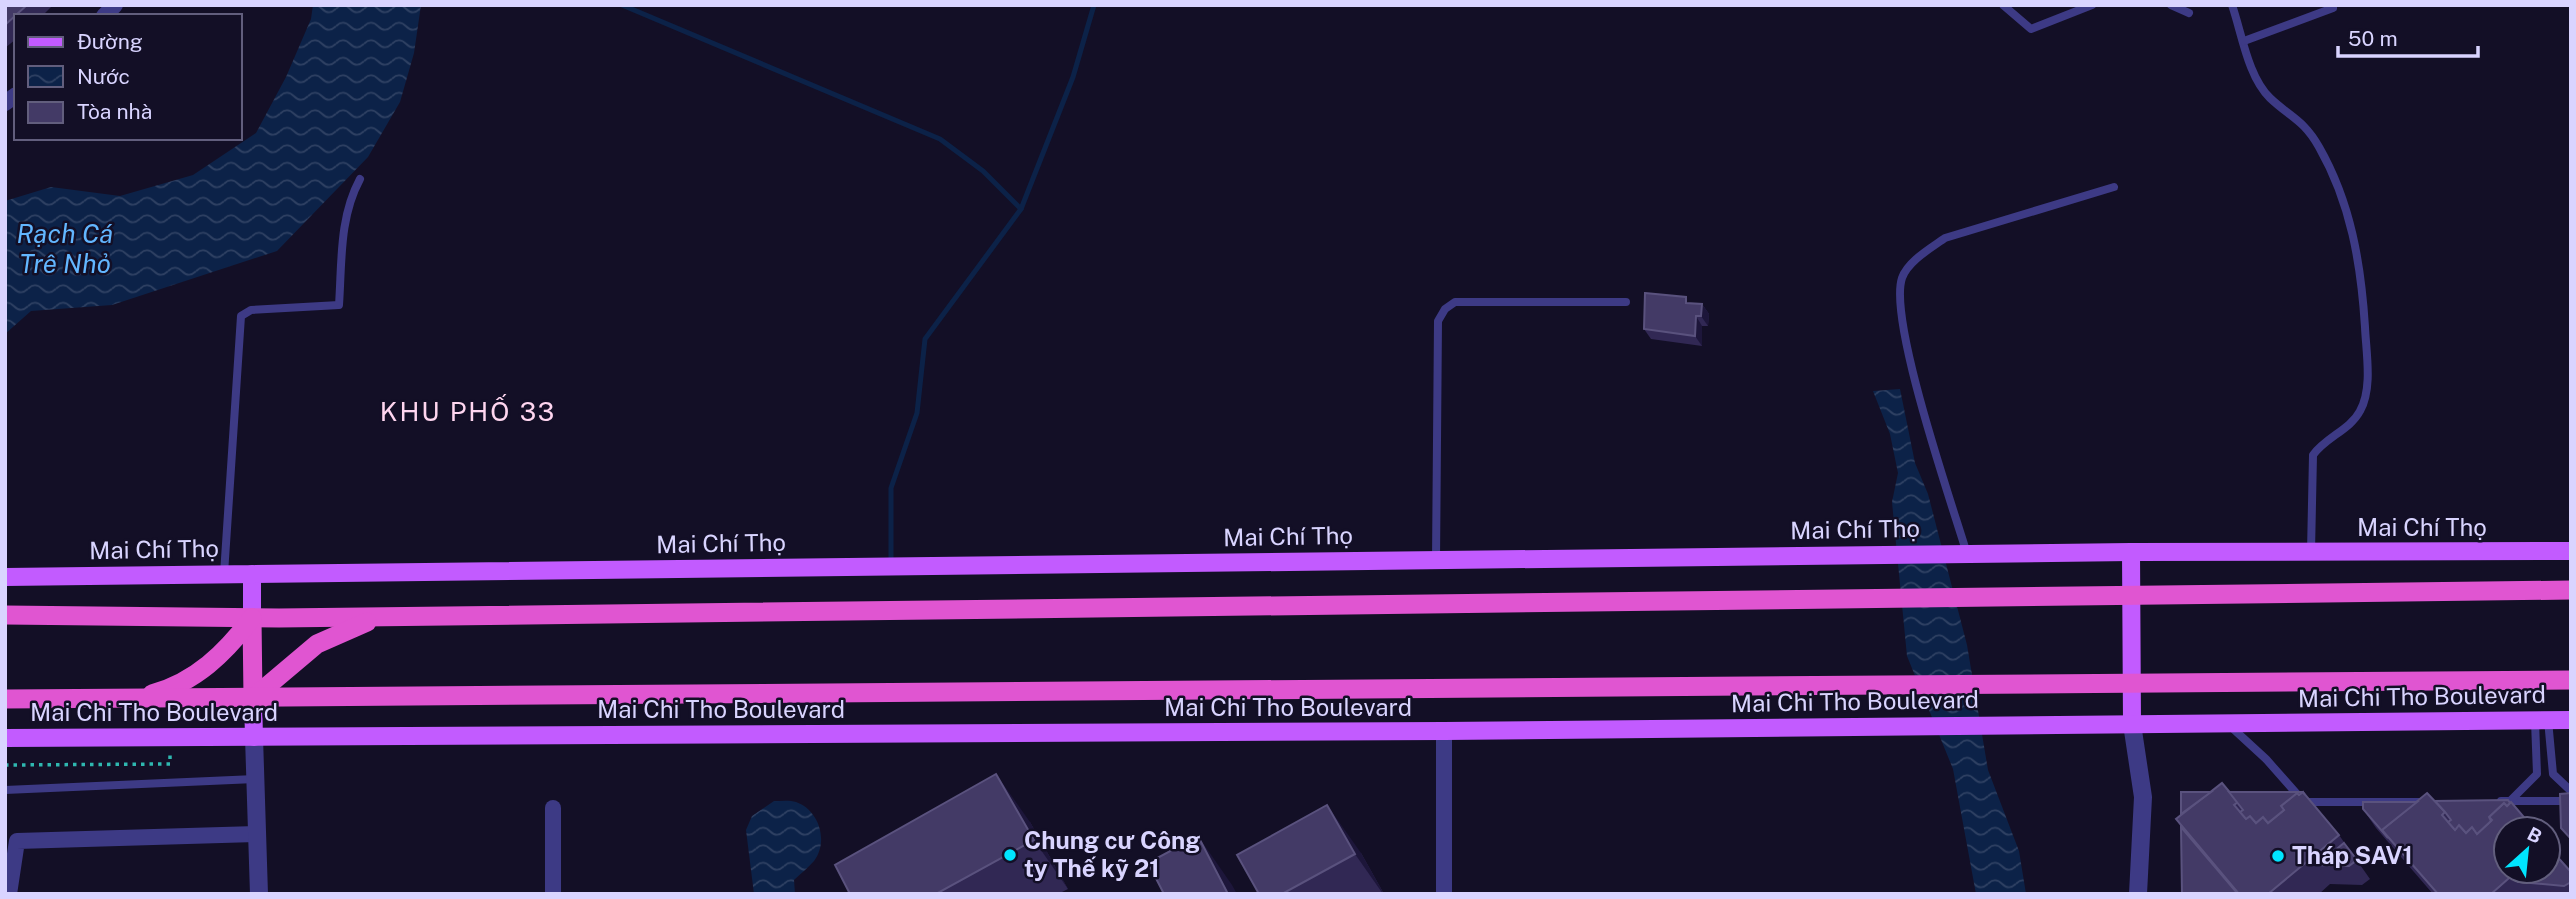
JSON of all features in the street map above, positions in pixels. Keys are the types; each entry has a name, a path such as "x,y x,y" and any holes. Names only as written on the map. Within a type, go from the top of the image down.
{"highway":[{"path":"5,615 384,617 2571,590"},
{"path":"253,698 317,644 384,617"},
{"path":"252,618 253,698"},
{"path":"133,699 169,690 189,680 214,662 252,618"},
{"name":"Mai Chi Tho Boulevard","path":"5,699 2571,680"}],"main road":[{"name":"Mai Chí Thọ","path":"5,577 2130,552 2571,551"},
{"path":"2130,552 2132,724"},
{"path":"252,574 252,618"},
{"path":"253,698 254,737"},
{"name":"Mai Chi Tho Boulevard","path":"5,738 1444,731 2571,720"}],"street":[{"path":"2132,724 2143,797 2138,894"},
{"path":"1444,731 1444,894"},
{"path":"254,737 259,894"},
{"path":"552,894 554,808"},
{"path":"9,894 17,841 257,834"}],"lane":[{"path":"2003,5 2031,29 2092,5"},
{"path":"2171,5 2189,13"},
{"path":"2232,5 2260,85 2271,100 2303,123 2319,148 2354,235 2363,287 2367,371 2364,397 2358,415 2314,455 2311,553"},
{"path":"2244,41 2333,8"},
{"path":"224,574 241,316 251,310 339,305 343,225 351,195 360,179"},
{"path":"1967,554 1925,417 1902,318 1902,277 1921,254 1945,238 2114,187"},
{"path":"1436,560 1438,321 1441,314 1455,302 1626,302"},
{"path":"2542,720 2553,774 2571,791"},
{"path":"2510,801 2537,774 2542,720"},
{"path":"2227,723 2266,759 2304,802 2427,802"},
{"path":"5,790 256,779"},
{"path":"2496,801 2571,801"}],"path":[{"path":"5,765 170,765 170,737"}],"water":[{"name":"Rạch Cá Trê Nhỏ","path":"313,5 421,5 414,53 400,102 368,157 277,251 112,305 31,311 5,334 5,201 51,187 120,196 193,175 256,133 286,77 311,19"},
{"path":"1900,389 1915,463 1928,494 1967,645 1988,770 2019,851 2026,894 1976,894 1953,769 1907,656 1892,502 1898,473 1890,434 1873,391"},
{"path":"774,801 794,801 804,806 816,819 819,827 821,844 818,853 812,864 794,880 795,894 754,894 746,830 752,816"}],"building":[{"path":"5,5 27,5 14,14 5,25"},
{"path":"1645,293 1686,297 1686,303 1702,304 1701,316 1696,316 1695,336 1644,329"},
{"path":"996,774 1034,840 936,894 850,894 835,865"},
{"path":"2222,783 2238,802 2234,805 2246,819 2250,816 2256,823 2263,817 2268,823 2284,810 2281,806 2297,793 2299,795 2303,792 2339,835 2268,894 2239,894 2176,819"},
{"path":"2181,792 2211,792 2181,814"},
{"path":"2229,792 2303,792 2299,795 2297,793 2281,806 2284,810 2268,823 2263,817 2256,823 2250,816 2246,819 2240,812 2243,810"},
{"path":"2427,793 2445,812 2442,815 2455,830 2459,825 2466,833 2472,827 2477,834 2492,820 2492,885 2501,885 2491,894 2438,894 2382,830"},
{"path":"2571,793 2571,839 2562,829 2560,794"},
{"path":"2508,800 2510,803 2507,806 2504,803 2489,817 2491,821 2477,834 2472,827 2466,833 2459,825 2455,830 2448,822 2451,820 2435,801"},
{"path":"2363,802 2417,802 2382,830 2388,838 2363,809"},
{"path":"2511,802 2522,815 2492,815 2492,820 2489,817 2504,803 2507,806"},
{"path":"1327,805 1355,854 1282,894 1259,894 1237,855"},
{"path":"2181,827 2238,894 2182,894"},
{"path":"1198,836 1228,894 1164,894 1148,863"},
{"path":"2344,843 2357,860 2349,866 2317,865"},
{"path":"2562,862 2571,872 2571,882 2564,886 2553,885 2562,885"}],"waterway":[{"path":"622,5 940,139 983,171 1021,209"},
{"path":"891,562 891,488 917,413 925,339 1021,209 1073,77 1094,5"}],"place":[{"name":"Chung cư Công ty Thế kỹ 21","path":"1010,855"},
{"name":"Tháp SAV1","path":"2278,856"}],"district":[{"name":"KHU PHỐ 33","path":"468,412"}]}
